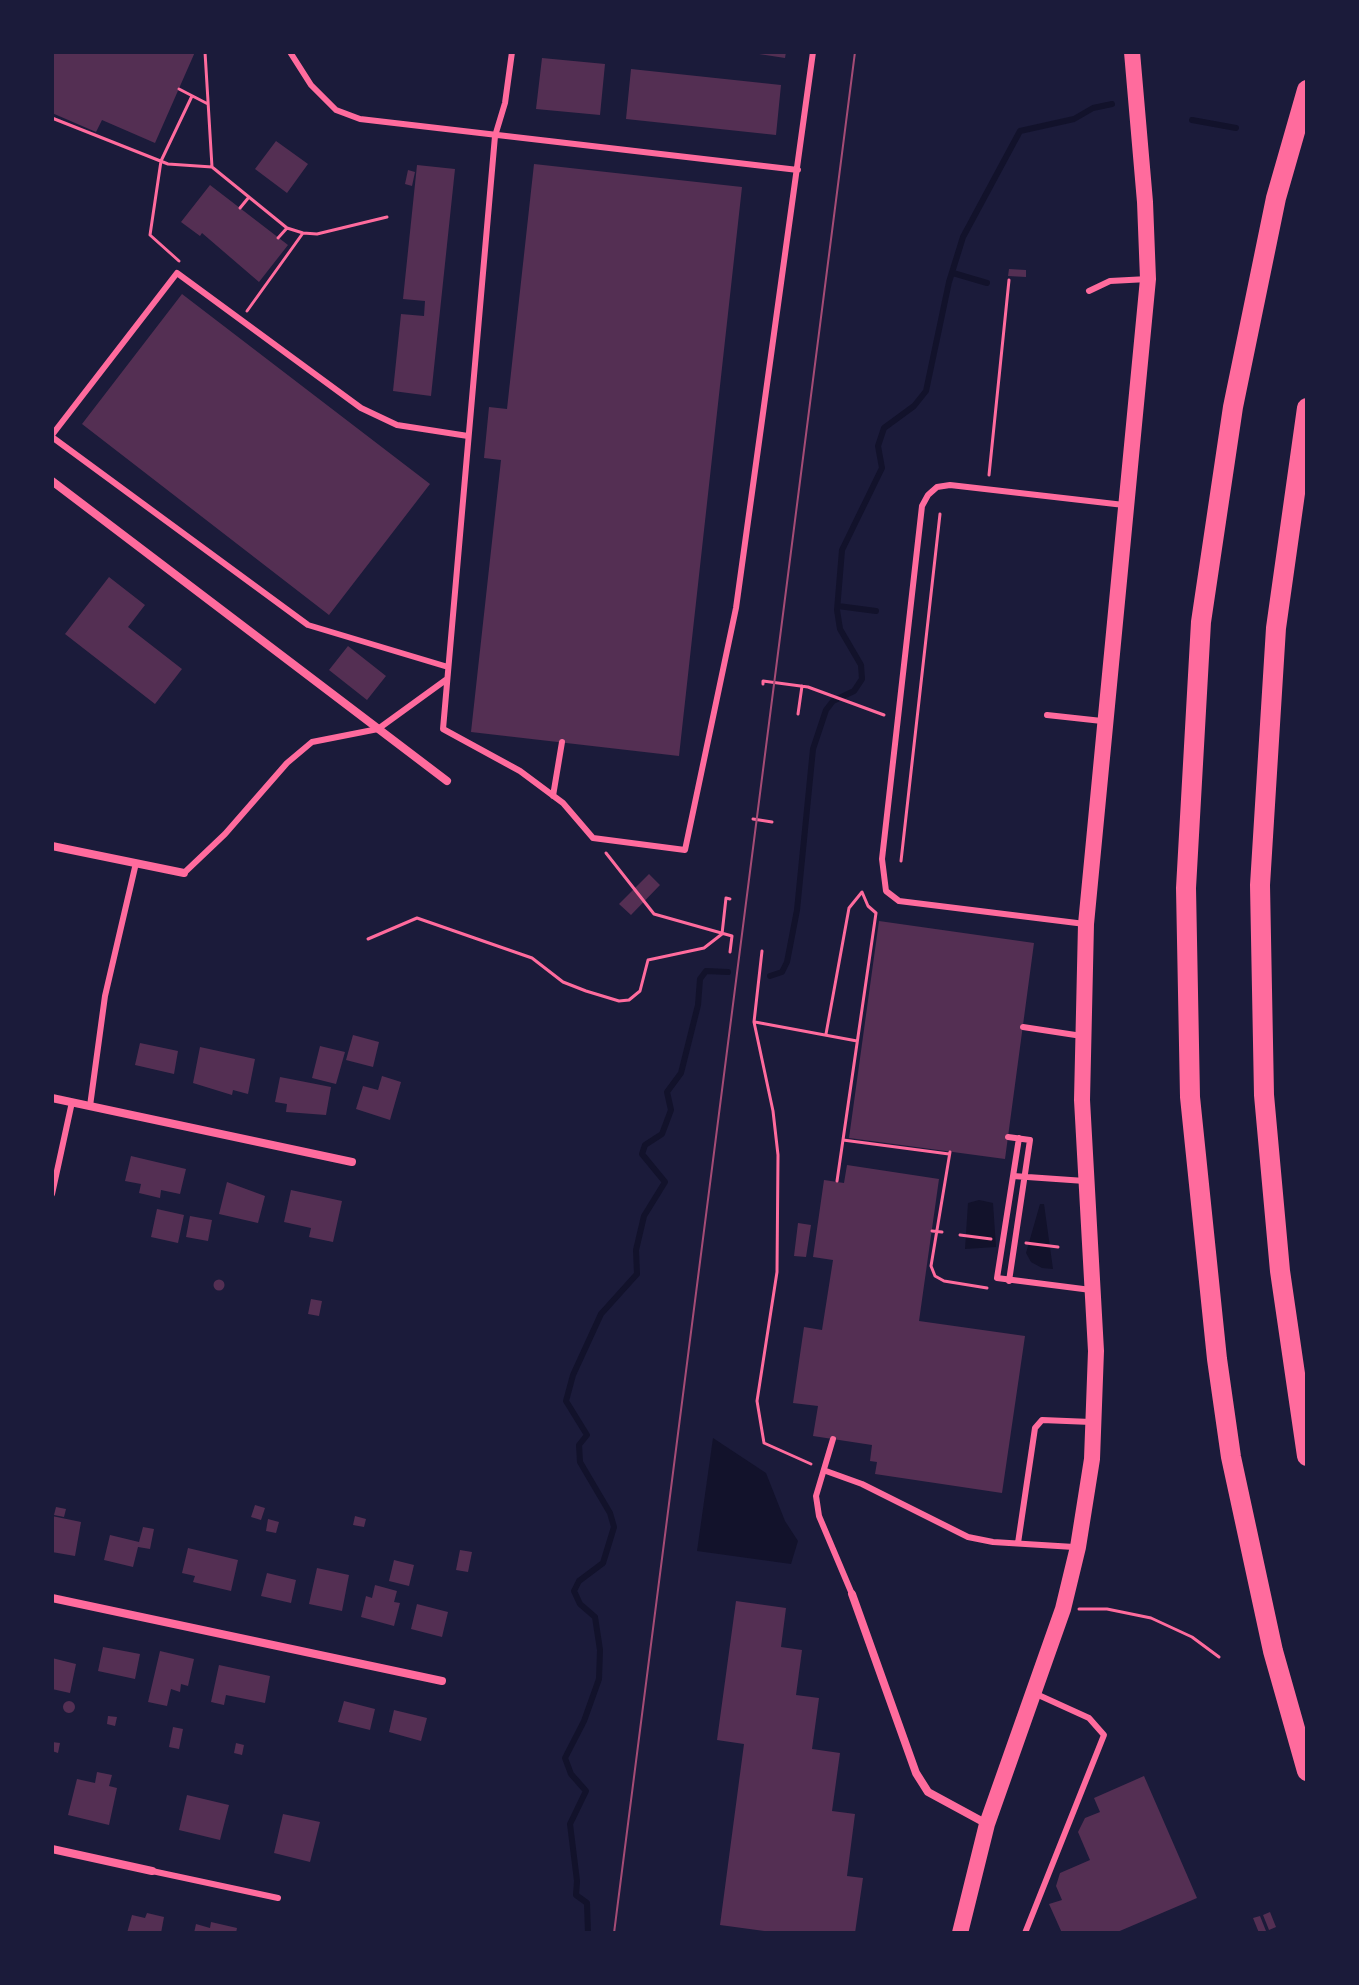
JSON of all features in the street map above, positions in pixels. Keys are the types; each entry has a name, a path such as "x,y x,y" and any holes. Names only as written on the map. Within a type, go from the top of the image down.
{"highway":[{"path":"1307,90 1276,198 1233,407 1201,622 1186,888 1190,1097 1212,1327 1231,1457 1273,1651 1307,1771"},
{"path":"1307,408 1276,628 1270,701 1260,885 1260,995 1264,1095 1280,1271 1307,1456"}],"main road":[{"path":"960,1933 987,1824 1063,1609 1078,1547 1094,1422 1094,1291 1085,1181 1082,1036 1086,924 1148,279 1144,187 1132,52"}],"street":[{"path":"52,481 447,781"},
{"path":"52,846 184,873"},
{"path":"52,1098 352,1162"},
{"path":"852,1594 916,1773 928,1792 987,1824"},
{"path":"52,1598 442,1681"},
{"path":"52,1849 152,1871"}],"lane":[{"path":"290,52 311,85 336,110 360,119 798,170"},
{"path":"512,52 505,103 495,136 443,729 520,771 553,796 593,838 685,850 736,608 813,52"},
{"path":"448,667 308,625 52,436 177,273 361,408 397,425 468,436"},
{"path":"1089,291 1110,281 1148,279"},
{"path":"1086,924 899,901 886,891 882,859 922,506 928,495 937,487 950,485 1127,506"},
{"path":"184,873 225,834 287,763 312,742 378,729 447,679"},
{"path":"1047,715 1106,722"},
{"path":"553,796 562,742"},
{"path":"90,1106 105,996 136,863"},
{"path":"1023,1027 1082,1036"},
{"path":"52,1194 72,1102"},
{"path":"1008,1137 1030,1140 1009,1281"},
{"path":"1019,1138 997,1278 1094,1291"},
{"path":"1013,1176 1085,1181"},
{"path":"1018,1543 1038,1423 1042,1420 1094,1422"},
{"path":"833,1439 826,1471 816,1496 819,1516 852,1594"},
{"path":"826,1471 862,1484 968,1537 1078,1547"},
{"path":"1025,1933 1104,1735 1089,1718 1034,1693"},
{"path":"152,1871 278,1898"}],"path":[{"path":"205,52 212,167"},
{"path":"179,89 208,104"},
{"path":"180,258 150,235 161,161 192,96"},
{"path":"52,118 161,161 212,167 287,228 303,233 333,231 387,217"},
{"path":"240,208 249,197"},
{"path":"278,238 287,228"},
{"path":"241,320 303,233"},
{"path":"989,475 1009,280"},
{"path":"901,861 940,514"},
{"path":"763,684 763,681 808,687 884,715"},
{"path":"798,714 802,686"},
{"path":"753,819 772,822"},
{"path":"593,838 654,914 732,936 730,952"},
{"path":"826,1034 849,908 862,892 868,906 876,913 837,1181"},
{"path":"368,939 417,918 532,958 563,982 619,1001 629,1000 640,991 648,960 704,948 722,934 726,898 730,899"},
{"path":"762,951 754,1022 773,1111 778,1155 777,1272 757,1401 764,1443 826,1471"},
{"path":"754,1022 857,1041"},
{"path":"843,1140 949,1153 931,1266 935,1276 988,1288"},
{"path":"960,1235 999,1240"},
{"path":"1020,1242 1058,1247"},
{"path":"1063,1609 1107,1609 1151,1618 1192,1637 1219,1657"}],"shaded area":[{"path":"979,1200 993,1203 996,1247 965,1249 968,1203"},
{"path":"1040,1204 1044,1204 1053,1269 1031,1262 1026,1253"},
{"path":"713,1438 766,1473 785,1521 798,1541 791,1564 697,1551"}],"building":[{"path":"52,52 195,52 155,143 102,120 96,132 52,113"},
{"path":"746,52 786,52 785,58"},
{"path":"542,58 605,64 600,115 536,109"},
{"path":"631,69 781,85 776,135 626,119"},
{"path":"276,141 308,164 287,193 255,169"},
{"path":"534,164 742,187 679,756 471,732 501,460 484,458 489,407 507,409"},
{"path":"417,165 455,169 431,396 393,391 401,314 424,316 425,301 403,299"},
{"path":"408,170 415,172 412,186 405,184"},
{"path":"210,185 288,245 259,282 202,233 200,236 181,222"},
{"path":"1009,269 1026,270 1026,277 1008,276"},
{"path":"182,294 430,484 329,615 82,424"},
{"path":"109,577 145,605 128,627 182,669 155,704 65,634"},
{"path":"348,646 386,676 367,700 329,670"},
{"path":"649,874 660,885 631,915 619,904"},
{"path":"879,921 1034,943 1005,1159 849,1138"},
{"path":"353,1035 379,1042 373,1067 346,1060"},
{"path":"140,1043 178,1051 174,1074 135,1065"},
{"path":"320,1046 345,1052 336,1084 312,1078"},
{"path":"200,1047 255,1059 248,1094 233,1090 232,1095 193,1083"},
{"path":"382,1076 401,1082 390,1120 356,1109 363,1086 378,1090"},
{"path":"280,1077 331,1087 326,1115 286,1112 287,1104 275,1102"},
{"path":"131,1156 186,1169 180,1194 161,1190 160,1198 139,1193 141,1184 125,1181"},
{"path":"847,1165 939,1179 919,1321 1025,1336 1002,1493 875,1474 877,1462 870,1461 872,1445 813,1436 818,1406 793,1403 804,1327 822,1330 833,1260 813,1257 824,1180 844,1183"},
{"path":"227,1182 265,1196 258,1223 219,1214"},
{"path":"291,1190 342,1201 333,1242 309,1237 311,1228 284,1222"},
{"path":"157,1209 184,1215 178,1243 151,1237"},
{"path":"190,1216 212,1220 208,1241 186,1237"},
{"path":"798,1223 811,1225 806,1257 794,1256"},
{"path":"219,1280 224,1285 219,1290 214,1285"},
{"path":"311,1299 322,1301 319,1316 308,1314"},
{"path":"255,1505 265,1508 261,1520 251,1517"},
{"path":"56,1507 66,1509 64,1517 54,1515"},
{"path":"52,1516 81,1522 75,1556 52,1552"},
{"path":"355,1516 366,1519 364,1527 353,1525"},
{"path":"268,1519 279,1522 276,1533 266,1531"},
{"path":"143,1527 154,1529 150,1549 138,1547 133,1567 104,1560 110,1535 139,1542"},
{"path":"188,1548 238,1560 231,1591 193,1582 195,1576 182,1573"},
{"path":"460,1550 472,1552 468,1572 456,1570"},
{"path":"394,1560 414,1565 409,1586 389,1581"},
{"path":"317,1568 349,1575 342,1611 309,1604"},
{"path":"267,1573 296,1580 291,1603 261,1596"},
{"path":"375,1585 397,1591 394,1602 400,1603 394,1626 361,1617 366,1596 372,1598"},
{"path":"736,1601 786,1608 781,1647 802,1650 796,1695 819,1698 812,1749 840,1753 832,1811 855,1814 847,1876 863,1878 855,1933 779,1933 720,1925 744,1744 717,1740"},
{"path":"417,1604 448,1612 442,1637 411,1629"},
{"path":"103,1647 140,1654 135,1679 98,1671"},
{"path":"160,1651 194,1659 188,1686 181,1684 180,1692 171,1689 167,1706 148,1702"},
{"path":"52,1658 76,1664 70,1693 52,1689"},
{"path":"219,1665 270,1676 265,1703 226,1695 224,1705 211,1702"},
{"path":"69,1701 75,1707 69,1713 63,1707"},
{"path":"344,1701 375,1709 370,1730 338,1722"},
{"path":"394,1710 427,1718 421,1741 389,1732"},
{"path":"108,1716 117,1717 115,1726 107,1724"},
{"path":"173,1727 183,1729 179,1749 169,1747"},
{"path":"52,1742 60,1743 58,1753 52,1751"},
{"path":"236,1743 244,1745 242,1755 234,1753"},
{"path":"97,1772 112,1775 109,1786 117,1788 109,1825 68,1815 77,1779 95,1783"},
{"path":"1144,1776 1197,1898 1115,1933 1062,1933 1049,1904 1062,1900 1056,1886 1060,1873 1090,1860 1078,1832 1085,1818 1100,1812 1094,1798"},
{"path":"187,1795 229,1805 220,1840 179,1830"},
{"path":"283,1814 320,1822 310,1862 274,1853"},
{"path":"1270,1912 1276,1927 1269,1930 1263,1915"},
{"path":"147,1913 164,1917 161,1933 127,1933 132,1915 145,1918"},
{"path":"1260,1916 1266,1931 1259,1933 1253,1918"},
{"path":"211,1922 237,1928 236,1933 194,1933 196,1924 210,1928"}],"waterway":[{"path":"770,976 782,972 787,962 797,910 813,749 826,710 833,701 854,691 862,679 861,665 840,629 837,610 842,550 882,468 878,446 884,428 914,406 926,391 949,282 963,237 1020,131 1074,119 1093,108 1112,104"},
{"path":"1192,120 1236,128"},
{"path":"953,273 987,283"},
{"path":"838,606 876,611"},
{"path":"588,1933 587,1903 576,1895 570,1824 586,1791 571,1774 565,1758 584,1721 599,1679 600,1650 595,1617 580,1604 574,1591 579,1581 603,1563 614,1527 610,1513 580,1462 579,1445 587,1435 566,1401 573,1375 601,1314 637,1274 636,1250 644,1216 665,1182 642,1154 645,1145 662,1134 671,1110 667,1092 681,1073 698,1005 700,979 706,971 728,972"}],"tram line":[{"path":"614,1933 855,52"}]}
